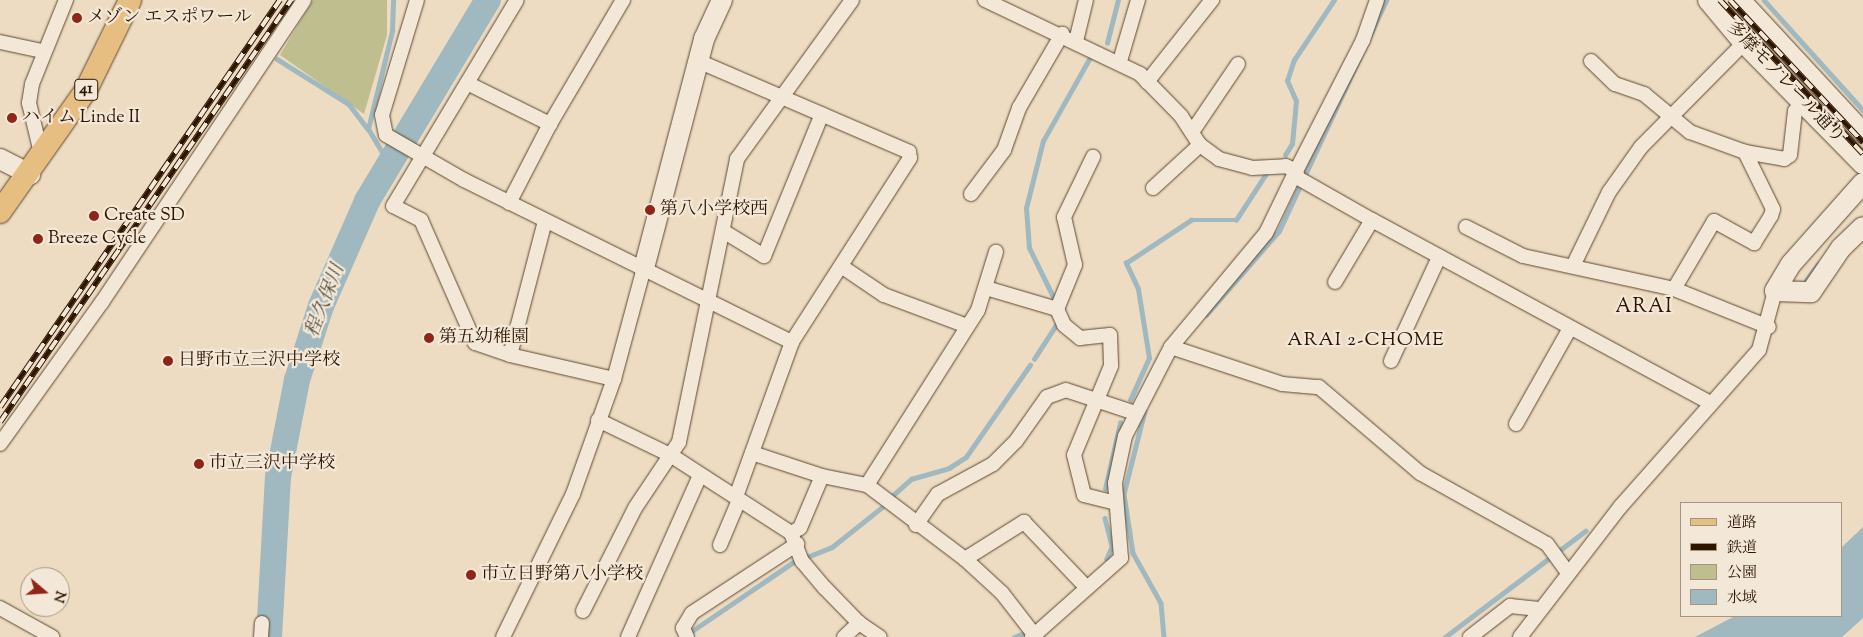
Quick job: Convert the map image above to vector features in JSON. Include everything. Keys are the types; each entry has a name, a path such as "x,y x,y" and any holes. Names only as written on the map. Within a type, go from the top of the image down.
{"main road":[{"name":"41","path":"0,212 36,165 86,90 130,0"}],"street":[{"path":"0,158 36,165 29,103 42,50 66,0"},
{"path":"0,444 102,302 304,0"},
{"path":"418,0 382,115 386,135 416,153 545,221 708,298 792,342"},
{"path":"517,0 467,83 416,153 394,206 421,220 475,343 510,355 614,379"},
{"path":"509,202 550,124 624,0"},
{"path":"503,637 573,494 614,379 698,61 722,0"},
{"path":"583,611 635,508 672,456 679,442 723,231 728,187 737,159 852,0"},
{"path":"986,0 1120,61 1147,82 1192,132 1200,145 1232,165 1297,174 1312,186 1569,330 1711,403"},
{"path":"1076,41 1086,0"},
{"path":"1120,61 1138,0"},
{"path":"1147,82 1212,0"},
{"path":"752,453 822,476 867,485 916,525 966,559 1002,593 1034,636 1121,558 1114,483 1135,413 1175,348 1266,233 1363,40 1377,0"},
{"name":"多摩モノレール通り","path":"1708,0 1744,43 1801,104 1863,164"},
{"name":"多摩モノレール通り","path":"1740,0 1863,132"},
{"path":"971,194 1004,150 1019,108 1062,34"},
{"path":"0,42 42,50"},
{"path":"1573,266 1609,192 1668,116 1744,43"},
{"path":"698,61 783,96 909,152 910,158 792,342 720,544"},
{"path":"1591,61 1615,84 1644,94 1668,116 1705,140 1745,152 1784,159 1790,154 1795,111 1801,104"},
{"path":"1192,132 1238,64"},
{"path":"467,83 550,124"},
{"path":"723,231 764,256 822,114"},
{"path":"1153,188 1200,145"},
{"path":"1674,289 1714,220 1754,243 1771,216 1773,209 1745,152"},
{"path":"1094,156 1064,217 1075,266 1058,309 1064,325 1080,338 1110,335 1110,366 1098,400 1074,455 1076,474 1084,495 1115,503"},
{"path":"1520,637 1538,609 1567,572 1711,403 1754,357 1769,327 1775,291 1791,264 1863,183"},
{"path":"1335,282 1372,220"},
{"path":"510,355 545,221"},
{"path":"1775,291 1811,292 1841,248 1863,226"},
{"path":"1466,227 1524,256 1674,289 1769,327"},
{"path":"867,485 967,326 986,288 996,252"},
{"path":"1391,361 1439,257"},
{"path":"841,266 884,294 967,326"},
{"path":"986,288 1058,309"},
{"path":"1516,424 1569,330"},
{"path":"1175,348 1282,384 1319,387 1420,473 1550,547 1567,572"},
{"path":"916,525 938,494 993,464 1010,447 1047,397 1066,390 1135,413"},
{"path":"598,420 672,456 737,499 798,548 859,623 880,637"},
{"path":"628,637 700,475"},
{"path":"798,548 800,528 822,476"},
{"path":"966,559 1024,522 1087,588"},
{"path":"685,633 692,613 798,548"},
{"path":"1470,637 1510,606 1538,609"},
{"path":"0,608 52,637"},
{"path":"844,637 859,623"}],"green space":[{"path":"313,0 387,0 387,35 364,114 280,55"}],"water":[{"path":"1863,527 1863,618 1842,637 1695,637 1733,617 1843,617 1843,546"}],"waterway":[{"path":"390,166 368,129 392,31 393,0"},
{"name":"程久保川","path":"269,637 278,477 297,380 321,306 367,201 488,0"},
{"path":"1107,43 1118,0"},
{"path":"1285,155 1292,144 1296,101 1287,81 1294,60 1334,0"},
{"path":"1206,315 1279,231 1386,0"},
{"path":"1764,0 1863,110"},
{"path":"1054,299 1029,248 1026,208 1043,141 1092,54"},
{"path":"277,59 349,104 368,129"},
{"path":"1130,400 1149,358 1138,289 1126,263 1191,220 1236,220 1267,172"},
{"path":"1806,280 1818,264"},
{"path":"1034,359 1056,325"},
{"path":"891,497 911,479 949,468 966,457 1030,365"},
{"path":"1145,411 1124,494 1133,553 1161,603 1164,637"},
{"path":"1105,489 1120,423"},
{"path":"689,633 792,563 832,547 881,508"},
{"path":"1105,518 1112,547 1107,559"},
{"path":"1445,637 1585,531"},
{"path":"1014,637 1022,634"}],"railway":[{"path":"0,407 280,0"},
{"path":"0,422 291,0"},
{"path":"1720,0 1863,154"},
{"path":"1730,0 1863,142"}],"place":[{"name":"メゾン エスポワール","path":"77,18"},
{"name":"ハイム Linde II","path":"12,118"},
{"name":"第八小学校西","path":"650,210"},
{"name":"Create SD","path":"94,216"},
{"name":"Breeze Cycle","path":"38,239"},
{"name":"第五幼稚園","path":"429,338"},
{"name":"日野市立三沢中学校","path":"168,361"},
{"name":"市立三沢中学校","path":"199,464"},
{"name":"市立日野第八小学校","path":"471,575"}],"district":[{"name":"ARAI","path":"1644,307"},
{"name":"ARAI 2-CHOME","path":"1366,341"}]}
